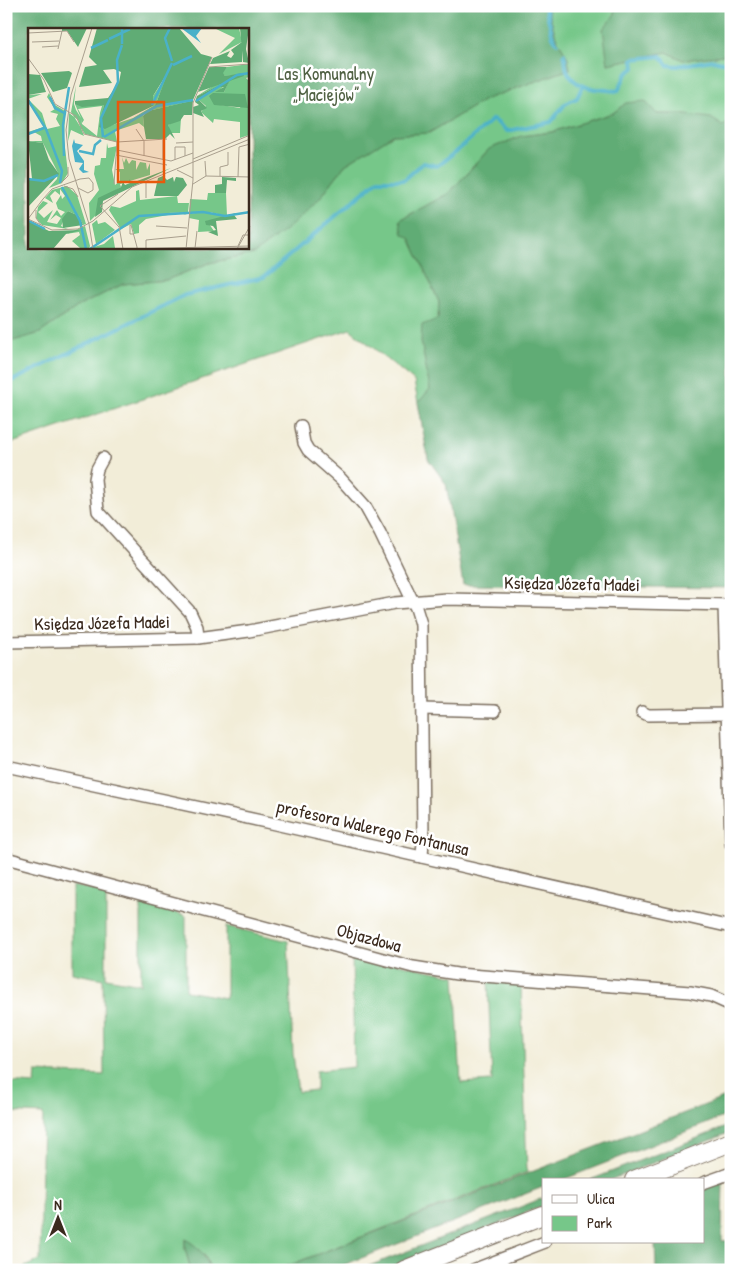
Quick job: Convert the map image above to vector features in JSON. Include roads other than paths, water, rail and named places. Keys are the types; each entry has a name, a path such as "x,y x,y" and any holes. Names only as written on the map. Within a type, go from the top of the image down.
{"main road":[{"path":"639,1178 731,1142"},
{"path":"672,1178 731,1154"},
{"path":"404,1270 542,1215"},
{"path":"438,1270 542,1228"}],"street":[{"path":"302,426 304,442 308,450 341,479 365,506 380,533 421,624 422,857"},
{"name":"Księdza Józefa Madei","path":"103,458 97,469 95,479 98,511 190,612 197,627 198,638"},
{"name":"Księdza Józefa Madei","path":"6,642 198,638 250,631 412,601 447,599 728,605"},
{"path":"728,605 731,844"},
{"path":"422,709 495,711"},
{"path":"642,712 648,715 729,714"},
{"name":"profesora Walerego Fontanusa","path":"6,766 731,927"},
{"name":"Objazdowa","path":"6,858 413,967 458,974 690,992 711,996 731,1005"},
{"path":"704,1183 731,1173"},
{"path":"473,1270 542,1244"}],"waterway":[{"path":"545,6 553,37 557,43"},
{"path":"564,54 567,70 576,82 588,88 618,91 626,74 634,68 633,59 661,56 667,65 677,66 713,60 731,64"},
{"path":"6,384 185,295 264,277 378,180 404,180 423,163 437,166 493,119 507,131 551,122 565,104 577,98 582,87"}],"park label":[{"name":"Las Komunalny „Maciejów”","path":"326,84"}]}
